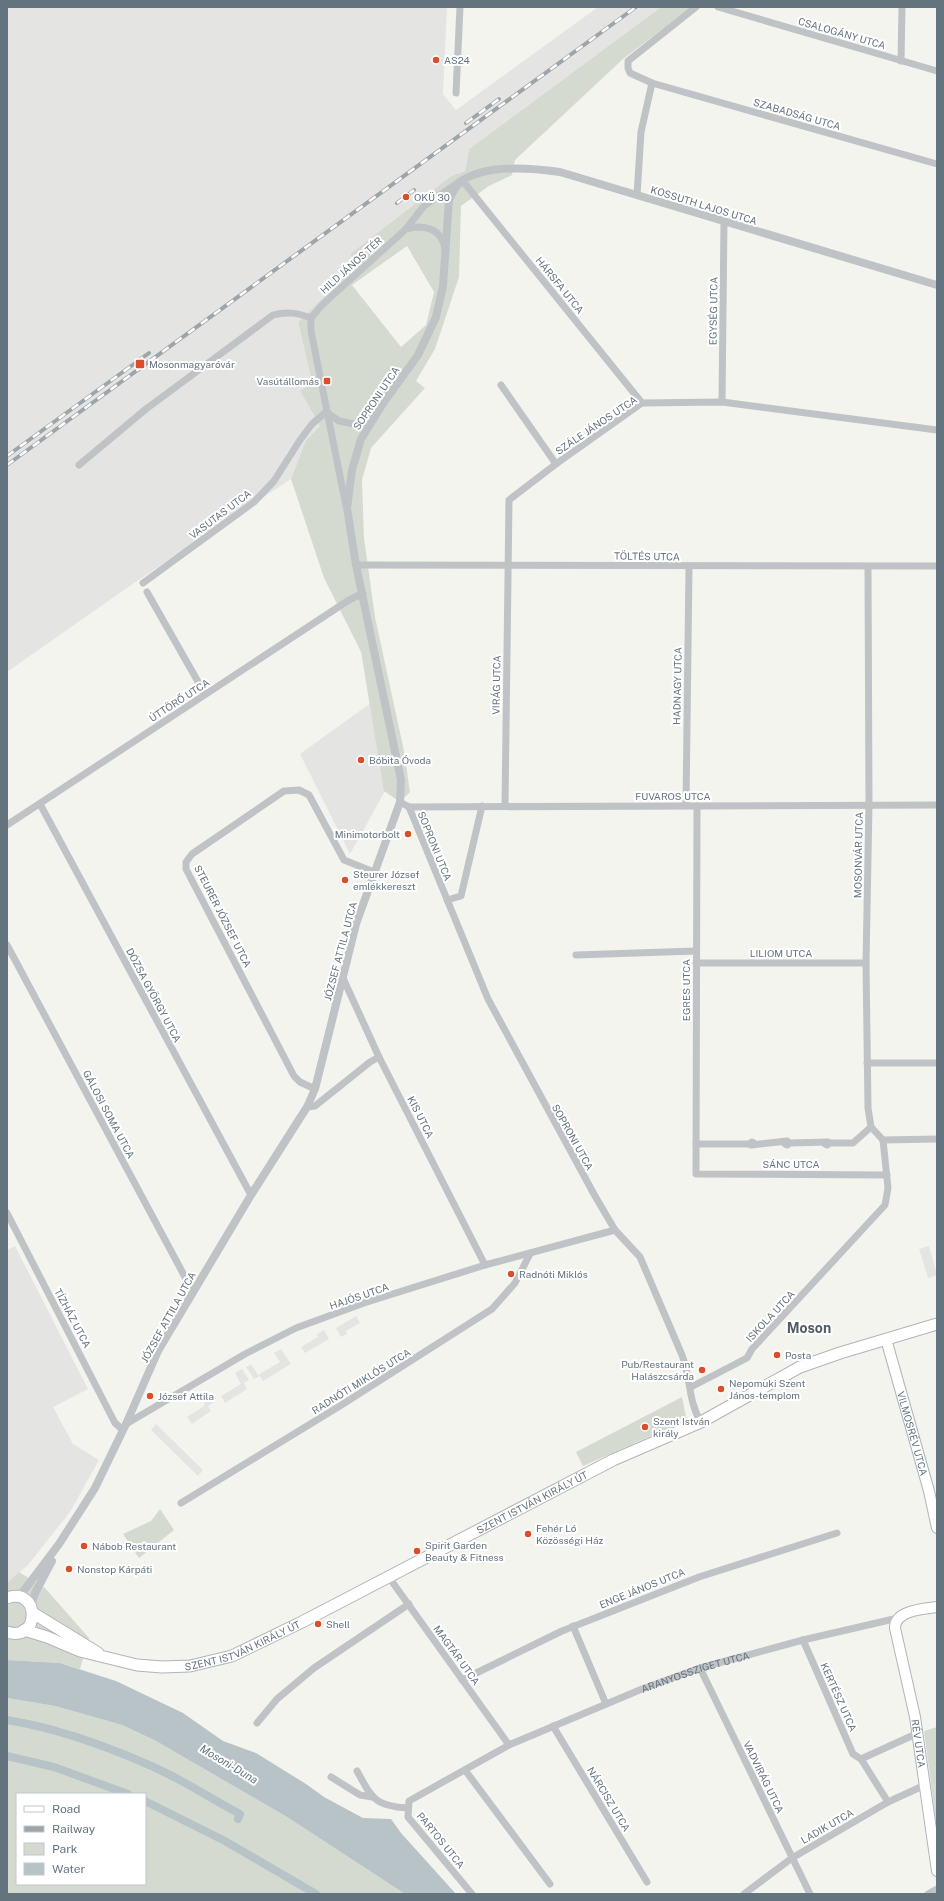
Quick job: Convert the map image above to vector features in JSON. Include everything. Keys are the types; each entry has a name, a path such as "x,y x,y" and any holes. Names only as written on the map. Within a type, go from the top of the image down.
{"main road":[{"name":"SZENT ISTVÁN KIRÁLY ÚT","path":"24,1630 47,1637 80,1651 136,1665 162,1667 190,1666 218,1660 248,1649 613,1460 701,1422 800,1367 937,1324"},
{"name":"VILMOSRÉV UTCA","path":"886,1339 929,1491 937,1528"},
{"name":"SZENT ISTVÁN KIRÁLY ÚT","path":"19,1597 26,1600 32,1610 104,1657"},
{"path":"7,1598 19,1597"},
{"name":"ARANYOSSZIGET UTCA","path":"898,1618 902,1615 937,1607"},
{"path":"7,1632 16,1633 24,1630 30,1625 32,1610"},
{"name":"RÉV UTCA","path":"898,1618 895,1624 895,1633 912,1701 918,1733 937,1871"}],"street":[{"path":"456,93 460,7"},
{"name":"SZABADSÁG UTCA","path":"696,7 628,61 630,73 637,78 652,83 937,164"},
{"name":"CSALOGÁNY UTCA","path":"718,7 937,71"},
{"path":"902,7 902,61"},
{"path":"637,195 641,132 652,83"},
{"name":"KOSSUTH LAJOS UTCA","path":"462,180 484,172 511,168 534,168 560,172 937,285"},
{"name":"HILD JÁNOS TÉR","path":"312,318 322,305 406,229 424,206 462,180"},
{"name":"SOPRONI UTCA","path":"462,180 455,188 449,200 440,299 436,317 418,355 361,439 355,456 347,508 356,565 364,593 401,780 400,802 408,807 488,998 580,1170 615,1230 640,1256 682,1355 691,1387 691,1398 694,1411 701,1422"},
{"name":"HÁRSFA UTCA","path":"462,180 642,403"},
{"name":"EGYSÉG UTCA","path":"722,402 724,221"},
{"path":"406,229 420,226 431,228 442,240 445,249"},
{"path":"79,465 146,410 273,315 285,312 300,314 312,318 311,331 326,412 347,508"},
{"path":"501,385 556,464"},
{"name":"SZÁLE JÁNOS UTCA","path":"508,564 509,500 556,464 642,403 722,402 937,430"},
{"path":"326,412 339,421 368,427"},
{"name":"VASUTAS UTCA","path":"143,583 254,502 274,481 312,424 326,412"},
{"name":"TÖLTÉS UTCA","path":"356,565 508,564 689,567 937,566"},
{"name":"VIRÁG UTCA","path":"505,806 508,564"},
{"name":"HADNAGY UTCA","path":"686,805 689,567"},
{"name":"MOSONVÁR UTCA","path":"868,567 869,805 866,963 868,1108 871,1127"},
{"path":"148,592 205,694"},
{"name":"ÚTTÖRŐ UTCA","path":"7,825 349,600 364,593"},
{"name":"STEURER JÓZSEF UTCA","path":"315,1089 300,1082 294,1076 186,869 186,862 192,854 284,791 299,790 309,795 344,860 374,872"},
{"name":"JÓZSEF ATTILA UTCA","path":"32,1610 35,1593 60,1544 95,1488 125,1427 158,1351 250,1195 307,1107 315,1089 356,924 400,802"},
{"name":"DÓZSA GYÖRGY UTCA","path":"40,804 250,1195"},
{"name":"FUVAROS UTCA","path":"408,807 937,805"},
{"path":"447,900 461,896 482,806"},
{"name":"EGRES UTCA","path":"696,1174 697,806"},
{"name":"GÁLOSI SOMA UTCA","path":"7,945 193,1292"},
{"path":"576,955 696,951"},
{"name":"LILIOM UTCA","path":"696,963 866,963"},
{"name":"KIS UTCA","path":"342,976 380,1057 485,1265"},
{"path":"307,1107 316,1106 370,1062 380,1057"},
{"path":"867,1063 937,1063"},
{"path":"696,1144 853,1143 871,1127 883,1140 937,1139"},
{"name":"ISKOLA UTCA","path":"691,1387 747,1358 752,1350 886,1205 888,1188 883,1140"},
{"name":"SÁNC UTCA","path":"696,1174 887,1175"},
{"name":"TÍZHÁZ UTCA","path":"7,1213 115,1423 125,1427"},
{"name":"HAJÓS UTCA","path":"125,1427 244,1354 296,1328 364,1303 485,1265 615,1230"},
{"name":"RADNÓTI MIKLÓS UTCA","path":"181,1503 343,1404 492,1310 515,1283 530,1254"},
{"name":"ENGE JÁNOS UTCA","path":"462,1680 573,1626 699,1577 837,1533"},
{"name":"JÓZSEF ATTILA UTCA","path":"19,1597 60,1544"},
{"name":"MAGTÁR UTCA","path":"388,1576 509,1745"},
{"path":"257,1723 277,1699 314,1668 409,1604"},
{"name":"ARANYOSSZIGET UTCA","path":"408,1808 409,1801 509,1745 642,1688 700,1668 803,1640 898,1618"},
{"path":"573,1626 606,1704"},
{"name":"KERTÉSZ UTCA","path":"803,1640 853,1754 861,1759 888,1802"},
{"name":"VADVIRÁG UTCA","path":"700,1668 810,1894"},
{"name":"NÁRCISZ UTCA","path":"553,1726 647,1882"},
{"path":"861,1759 918,1733"},
{"path":"465,1770 550,1884"},
{"path":"357,1771 372,1797"},
{"name":"PARTOS UTCA","path":"331,1777 360,1795 372,1797 381,1803 394,1807 408,1808 408,1817 472,1894"},
{"name":"LADIK UTCA","path":"744,1894 792,1858 888,1802 925,1785"},
{"path":"928,1894 937,1889"}],"shaded area":[{"path":"7,7 447,7 443,94 456,110 598,7 661,7 469,149 465,171 451,176 350,254 357,265 298,322 312,382 300,391 320,426 306,440 291,479 134,583 7,672"},
{"path":"372,702 390,782 350,854 300,754"},
{"path":"15,1246 88,1389 53,1407 73,1444 99,1460 70,1512 28,1565 7,1583 7,1250"},
{"path":"929,1246 937,1275 928,1278 919,1249"},
{"path":"356,1316 360,1323 346,1331 347,1334 341,1337 336,1328"},
{"path":"324,1330 329,1339 305,1353 301,1347 318,1337 317,1334"},
{"path":"281,1349 291,1364 263,1381 260,1376 254,1379 246,1367 251,1364 258,1375 280,1362 274,1353"},
{"path":"242,1369 249,1380 244,1383 247,1389 225,1403 221,1396 241,1384 235,1373"},
{"path":"206,1391 214,1402 208,1406 211,1411 192,1424 187,1417 204,1406 205,1404 199,1396"},
{"path":"156,1424 203,1470 198,1476 151,1430"}],"green space":[{"path":"661,7 692,7 623,59 515,160 512,175 489,186 461,206 459,277 435,349 416,381 425,388 371,448 362,480 364,538 375,617 404,751 410,792 400,802 384,791 361,652 324,578 291,479 306,440 320,426 300,391 312,382 298,322 357,265 350,254 451,176 465,171 469,149","holes":["407,246 434,292 426,325 401,347 352,285"]},
{"path":"682,1397 687,1422 660,1432 583,1466 576,1452"},
{"path":"160,1509 174,1530 139,1558 123,1534 151,1521"},
{"path":"19,1572 45,1588 89,1638 80,1669 60,1663 7,1660 7,1583"},
{"path":"7,1698 55,1706 122,1725 156,1741 287,1817 405,1894 7,1894"},
{"path":"937,1727 937,1829 924,1731"}],"water":[{"name":"Mosoni-Duna","path":"7,1660 60,1663 116,1681 183,1713 223,1741 256,1753 324,1797 363,1818 391,1819 401,1833 456,1894 405,1894 287,1817 156,1741 122,1725 55,1706 7,1698"}],"waterway":[{"path":"7,1720 62,1732 97,1744 161,1770 240,1814 238,1819"},
{"path":"7,1756 54,1767 125,1793"},
{"path":"146,1802 225,1841 316,1894"}],"railway":[{"path":"7,465 636,7"},
{"path":"466,123 499,99"},
{"path":"397,203 414,190"},
{"path":"7,456 149,353"}],"place":[{"name":"AS24","path":"436,60"},
{"name":"OKÜ 30","path":"406,197"},
{"name":"Mosonmagyaróvár","path":"140,364"},
{"name":"Vasútállomás","path":"327,381"},
{"name":"Bóbita Óvoda","path":"361,760"},
{"name":"Minimotorbolt","path":"408,834"},
{"name":"Steurer József emlékkereszt","path":"345,880"},
{"name":"Radnóti Miklós","path":"511,1274"},
{"name":"Posta","path":"777,1355"},
{"name":"Pub/Restaurant Halászcsárda","path":"702,1370"},
{"name":"Nepomuki Szent János-templom","path":"721,1389"},
{"name":"József Attila","path":"150,1396"},
{"name":"Szent István király","path":"645,1427"},
{"name":"Fehér Ló Közösségi Ház","path":"528,1534"},
{"name":"Nábob Restaurant","path":"84,1546"},
{"name":"Spirit Garden Beauty & Fitness","path":"417,1551"},
{"name":"Nonstop Kárpáti","path":"69,1569"},
{"name":"Shell","path":"318,1624"}],"district":[{"name":"Moson","path":"809,1328"}]}
